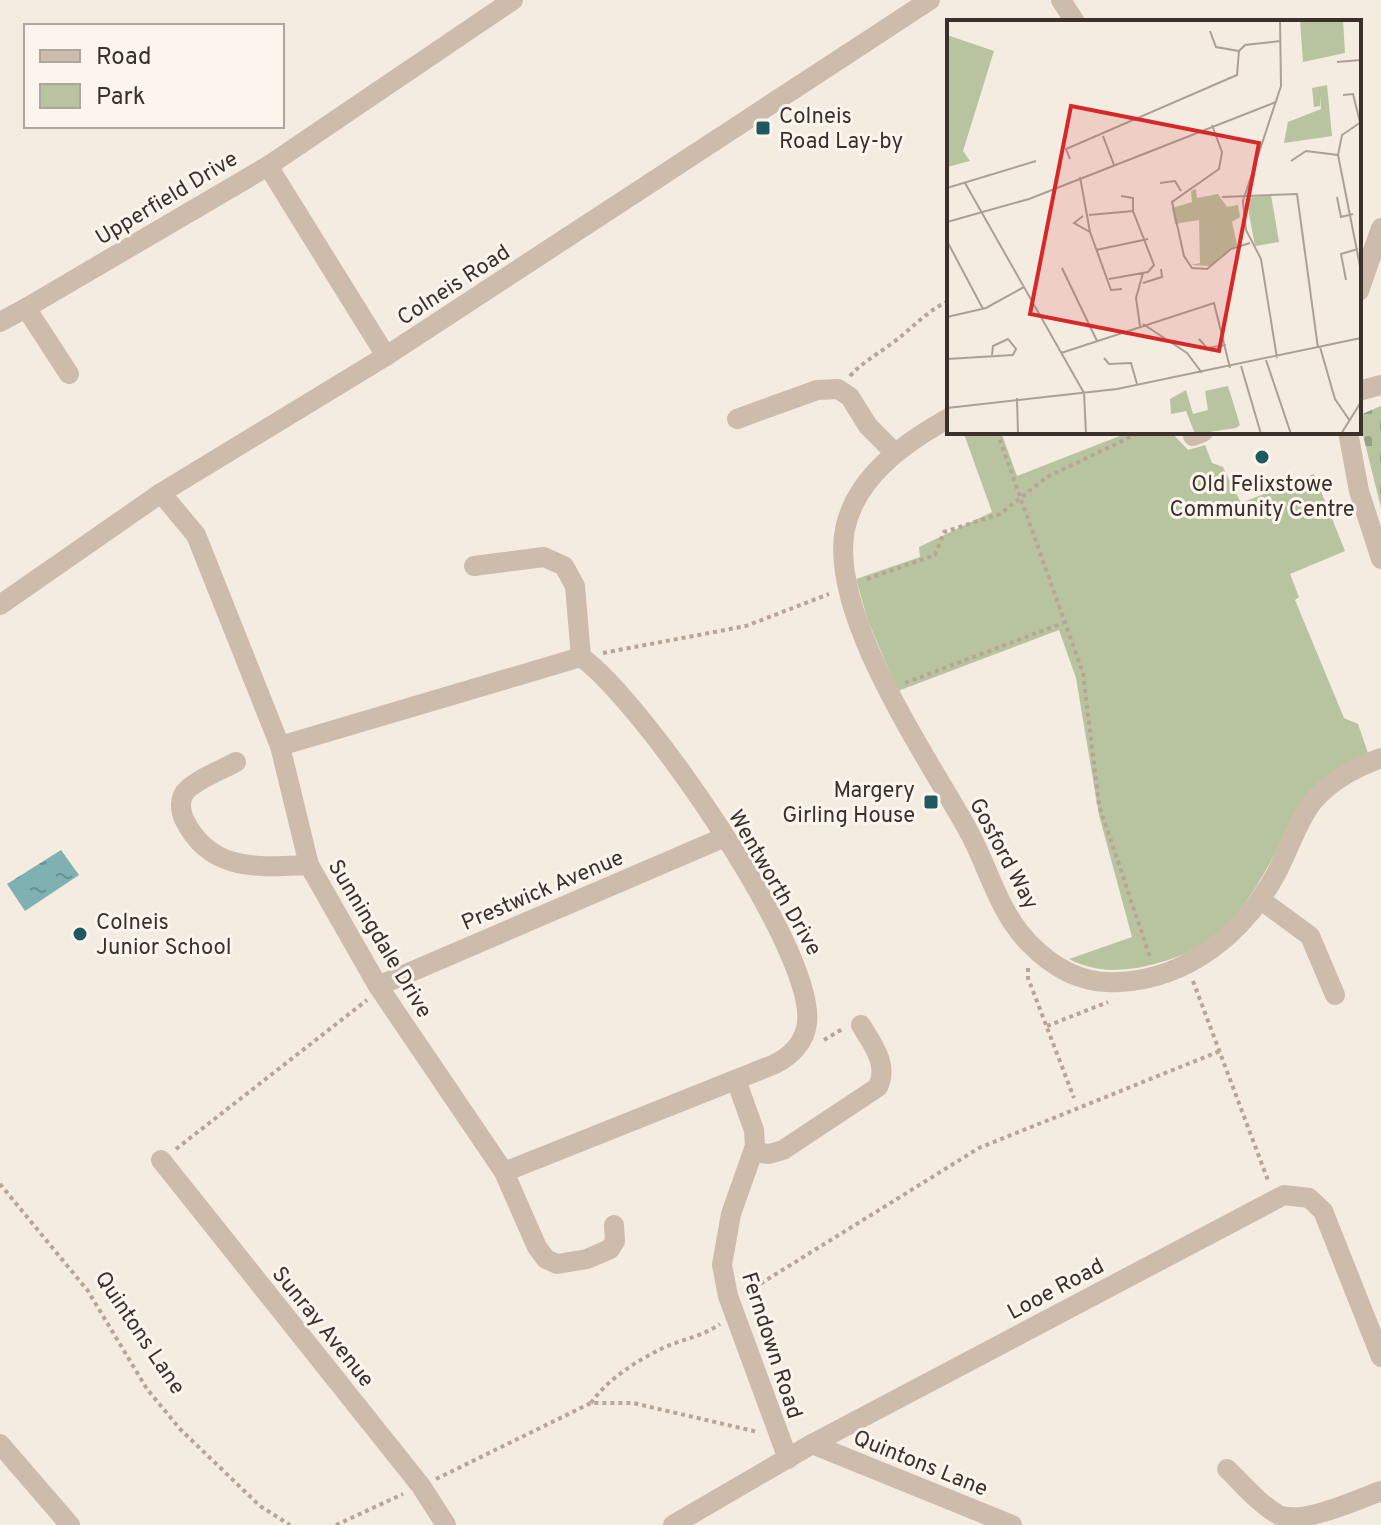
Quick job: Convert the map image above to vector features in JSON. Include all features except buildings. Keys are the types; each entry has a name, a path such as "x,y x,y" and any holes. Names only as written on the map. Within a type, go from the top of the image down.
{"street":[{"name":"Upperfield Drive","path":"0,322 268,166 513,0"},
{"name":"Colneis Road","path":"0,605 161,493 386,356 930,0"},
{"path":"1061,0 1074,20"},
{"path":"268,166 386,356"},
{"path":"1361,285 1381,228"},
{"path":"26,308 69,374"},
{"path":"1361,390 1381,385"},
{"path":"737,419 817,390 838,389 850,397 868,426 895,453"},
{"name":"Gosford Way","path":"947,419 895,453 867,484 846,527 844,561 849,586 887,690 968,830 1003,906 1027,942 1059,969 1079,978 1124,982 1156,976 1187,964 1227,937 1261,900 1317,797 1345,774 1381,758"},
{"path":"1348,434 1359,491 1381,559"},
{"name":"Sunningdale Drive","path":"161,493 196,535 280,746 309,865 378,986 504,1172 537,1247 551,1262 565,1264 600,1255 615,1241 614,1225"},
{"path":"280,746 581,657 575,586 564,566 544,557 474,566"},
{"name":"Wentworth Drive","path":"581,657 610,681 725,837 799,970 807,1026"},
{"path":"236,762 186,790 181,803 186,824 211,853 239,866 309,865"},
{"name":"Prestwick Avenue","path":"378,986 725,837"},
{"path":"1261,900 1310,936 1335,995"},
{"path":"753,1152 769,1154 783,1150 878,1087 881,1075 879,1056 861,1025"},
{"path":"504,1172 783,1060 798,1046 807,1026"},
{"name":"Ferndown Road","path":"736,1080 754,1130 753,1152 731,1214 722,1258 730,1302 788,1459"},
{"name":"Sunray Avenue","path":"161,1160 421,1486 446,1525"},
{"path":"1275,1198 1303,1196 1323,1211 1381,1357"},
{"name":"Looe Road","path":"673,1525 812,1444 1275,1198"},
{"path":"0,1444 70,1525"},
{"name":"Quintons Lane","path":"812,1444 1012,1525"},
{"path":"1227,1469 1273,1511 1290,1520 1320,1514 1381,1491"}],"path":[{"path":"838,389 866,359 892,344 931,309 947,302"},
{"path":"998,434 1083,673 1099,805 1156,976"},
{"path":"581,657 746,626 935,555 944,532 1000,514 1047,477 1137,434"},
{"path":"887,690 1063,623"},
{"path":"1027,942 1028,978 1074,1098"},
{"path":"1187,964 1275,1198"},
{"path":"1047,1026 1111,1000 1124,982"},
{"path":"161,1160 365,1003 378,986"},
{"path":"807,1026 818,1043 858,1020 861,1025"},
{"path":"591,1403 602,1387 661,1349 710,1331 725,1320 730,1302 979,1148 1220,1051"},
{"name":"Quintons Lane","path":"0,1184 88,1291 147,1389 180,1429 260,1506 290,1525"},
{"path":"336,1525 591,1403 633,1403 778,1436"}],"green space":[{"path":"1381,406 1381,508 1361,427 1362,414"},
{"path":"964,434 1002,434 1017,476 1125,434 1173,434 1188,450 1205,445 1212,463 1223,467 1241,503 1314,474 1345,551 1290,574 1299,597 1295,600 1344,718 1358,724 1368,753 1317,787 1233,919 1210,939 1182,955 1146,966 1116,970 1097,969 1069,959 1132,937 1099,815 1076,678 1059,630 898,691 868,621 856,579 920,557 919,547 992,512"}],"water":[{"path":"61,850 79,875 25,911 7,884"}],"place":[{"name":"Colneis Road Lay-by","path":"763,128"},
{"name":"Old Felixstowe Community Centre","path":"1262,457"},
{"name":"Margery Girling House","path":"931,802"},
{"name":"Colneis Junior School","path":"80,934"}]}
